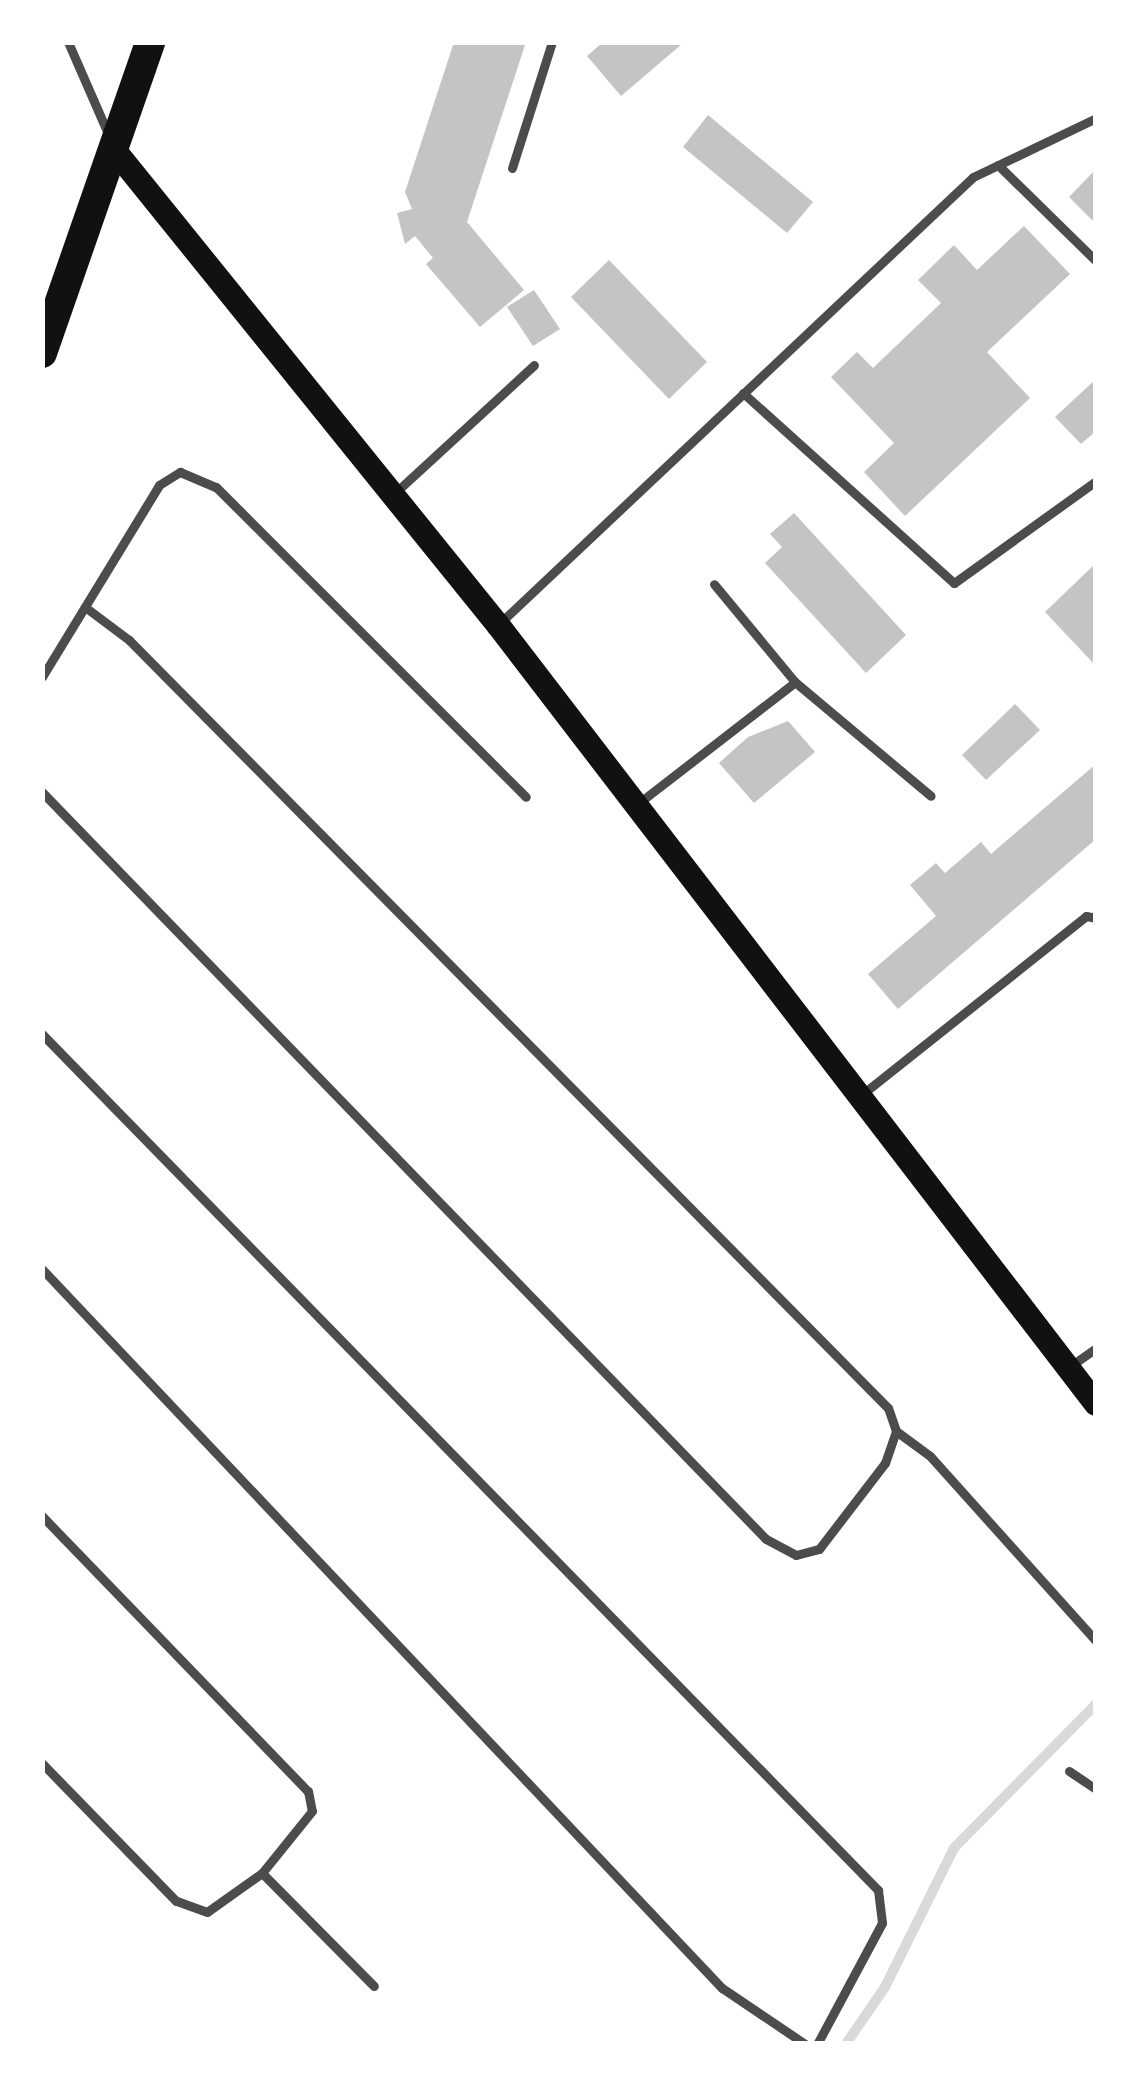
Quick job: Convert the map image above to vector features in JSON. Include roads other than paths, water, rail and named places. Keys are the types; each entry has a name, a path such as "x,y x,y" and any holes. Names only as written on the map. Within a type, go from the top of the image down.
{"main road":[{"path":"42,353 116,152 150,42"},
{"path":"116,152 498,625 1096,1404"}],"lane":[{"path":"68,42 116,152"},
{"path":"512,168 552,42"},
{"path":"498,625 973,177 1096,118"},
{"path":"998,165 1096,261"},
{"path":"393,495 534,365"},
{"path":"743,393 954,583 1096,481"},
{"path":"42,676 159,485 180,472 216,487 526,797"},
{"path":"714,584 795,682 931,796"},
{"path":"85,607 129,640 872,1391 896,1431 930,1456 1096,1641"},
{"path":"636,805 795,682"},
{"path":"42,792 766,1539 796,1555 819,1549 885,1463 896,1431"},
{"path":"860,1096 1086,916 1096,918"},
{"path":"42,1034 878,1890 882,1923 817,2044"},
{"path":"42,1269 722,1988 805,2044"},
{"path":"1070,1367 1096,1348"},
{"path":"42,1516 308,1791 311,1811 262,1873 207,1912 176,1901 42,1763"},
{"path":"1069,1771 1096,1790"},
{"path":"262,1873 374,1986"}],"waterway":[{"path":"846,2044 885,1987 954,1848 1096,1704"}]}
